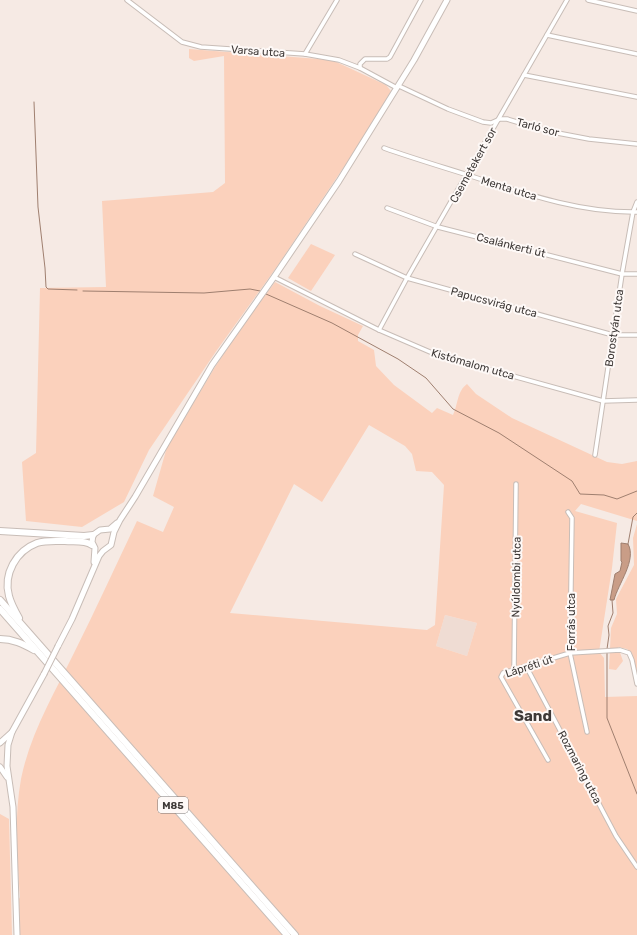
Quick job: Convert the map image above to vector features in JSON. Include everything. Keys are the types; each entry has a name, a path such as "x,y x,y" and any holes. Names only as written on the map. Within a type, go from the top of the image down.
{"highway":[{"path":"0,531 84,536 93,535"},
{"path":"24,627 11,602 7,587 9,572 13,563 20,554 31,546 47,541 84,542 94,546"},
{"name":"M85","path":"0,600 295,935"},
{"name":"M85","path":"0,610 287,935"},
{"path":"0,639 8,639 26,645 41,655"}],"main road":[{"path":"18,935 13,807 8,779 7,758 12,732 58,646 94,565 103,551 111,545 114,532 120,520 212,365 335,188 398,87 447,0"},
{"path":"94,565 93,535 100,530 110,529 120,520"},
{"path":"104,530 110,534 112,538"},
{"path":"94,546 97,550 103,551"},
{"path":"8,752 0,743 12,732"},
{"path":"7,758 0,765 8,779"}],"street":[{"name":"Varsa utca","path":"127,0 182,42 190,45 201,48 305,54 339,60 360,68 398,87"},
{"path":"305,54 337,0"},
{"path":"360,68 360,64 365,59 387,59 390,57 420,0"},
{"name":"Csemetekert sor","path":"379,330 407,278 438,227 567,0"},
{"path":"588,0 637,11"},
{"path":"547,35 637,54"},
{"path":"524,75 637,97"},
{"name":"Tarló sor","path":"398,87 483,122 491,123 507,118 547,131 589,139 637,144"},
{"name":"Menta utca","path":"384,148 531,196 569,205 605,211 635,212"},
{"name":"Borostyán utca","path":"595,455 622,274 637,202"},
{"name":"Csalánkerti út","path":"387,208 438,227 622,274 637,274"},
{"name":"Papucsvirág utca","path":"355,254 407,278 613,335 637,335"},
{"name":"Kistómalom utca","path":"274,277 379,330 437,356 603,401 637,400"},
{"name":"Nyúldombi utca","path":"514,670 516,484"},
{"name":"Forrás utca","path":"568,512 572,518 570,653 587,732"},
{"name":"Lápréti út","path":"548,760 501,676 504,672 570,653 620,650 629,653 637,684"},
{"name":"Rozmaring utca","path":"526,666 616,836 637,867"}],"shaded area":[{"path":"189,49 332,60 386,85 391,91 364,137 276,268 217,350 149,450 124,502 82,527 26,521 22,462 36,453 40,288 106,287 102,201 213,192 225,183 224,56 194,61 189,58"},
{"path":"311,244 335,255 311,291 288,278"},
{"path":"275,282 320,306 363,326 358,335 358,341 374,350 376,366 394,385 432,413 437,408 453,415 459,394 467,384 476,394 512,418 607,462 622,464 637,461 637,521 581,504 575,511 617,523 612,568 599,652 604,658 605,697 637,696 637,935 19,935 18,901 20,897 17,853 17,808 21,779 30,746 43,714 137,521 163,532 174,507 153,496 167,447 215,367 241,328","holes":["369,425 405,446 412,454 416,471 432,472 444,485 435,625 427,630 230,613 294,484 322,502","445,615 477,623 467,656 436,646"]},
{"path":"637,524 637,677 632,653 627,649 618,647 623,661 616,670 609,669 611,628 617,614 616,599 634,565 633,538"},
{"path":"621,543 628,544 630,550 629,565 614,600 610,600 615,574 620,571 622,562"},
{"path":"445,615 477,623 467,656 436,646"},
{"path":"0,814 9,819 12,935 0,935"}],"waterway":[{"path":"34,102 38,207 46,287 48,289 77,290"},
{"path":"83,291 204,293 250,289 260,291"},
{"path":"266,294 332,323 398,359 426,378 453,409 499,433 572,481 580,494 604,495 617,499 637,491"},
{"path":"628,544 633,517 637,513"},
{"path":"607,649 609,635 608,626 613,613 612,600"},
{"path":"607,652 607,718 637,794"}],"district":[{"name":"Sand","path":"533,716"}]}
